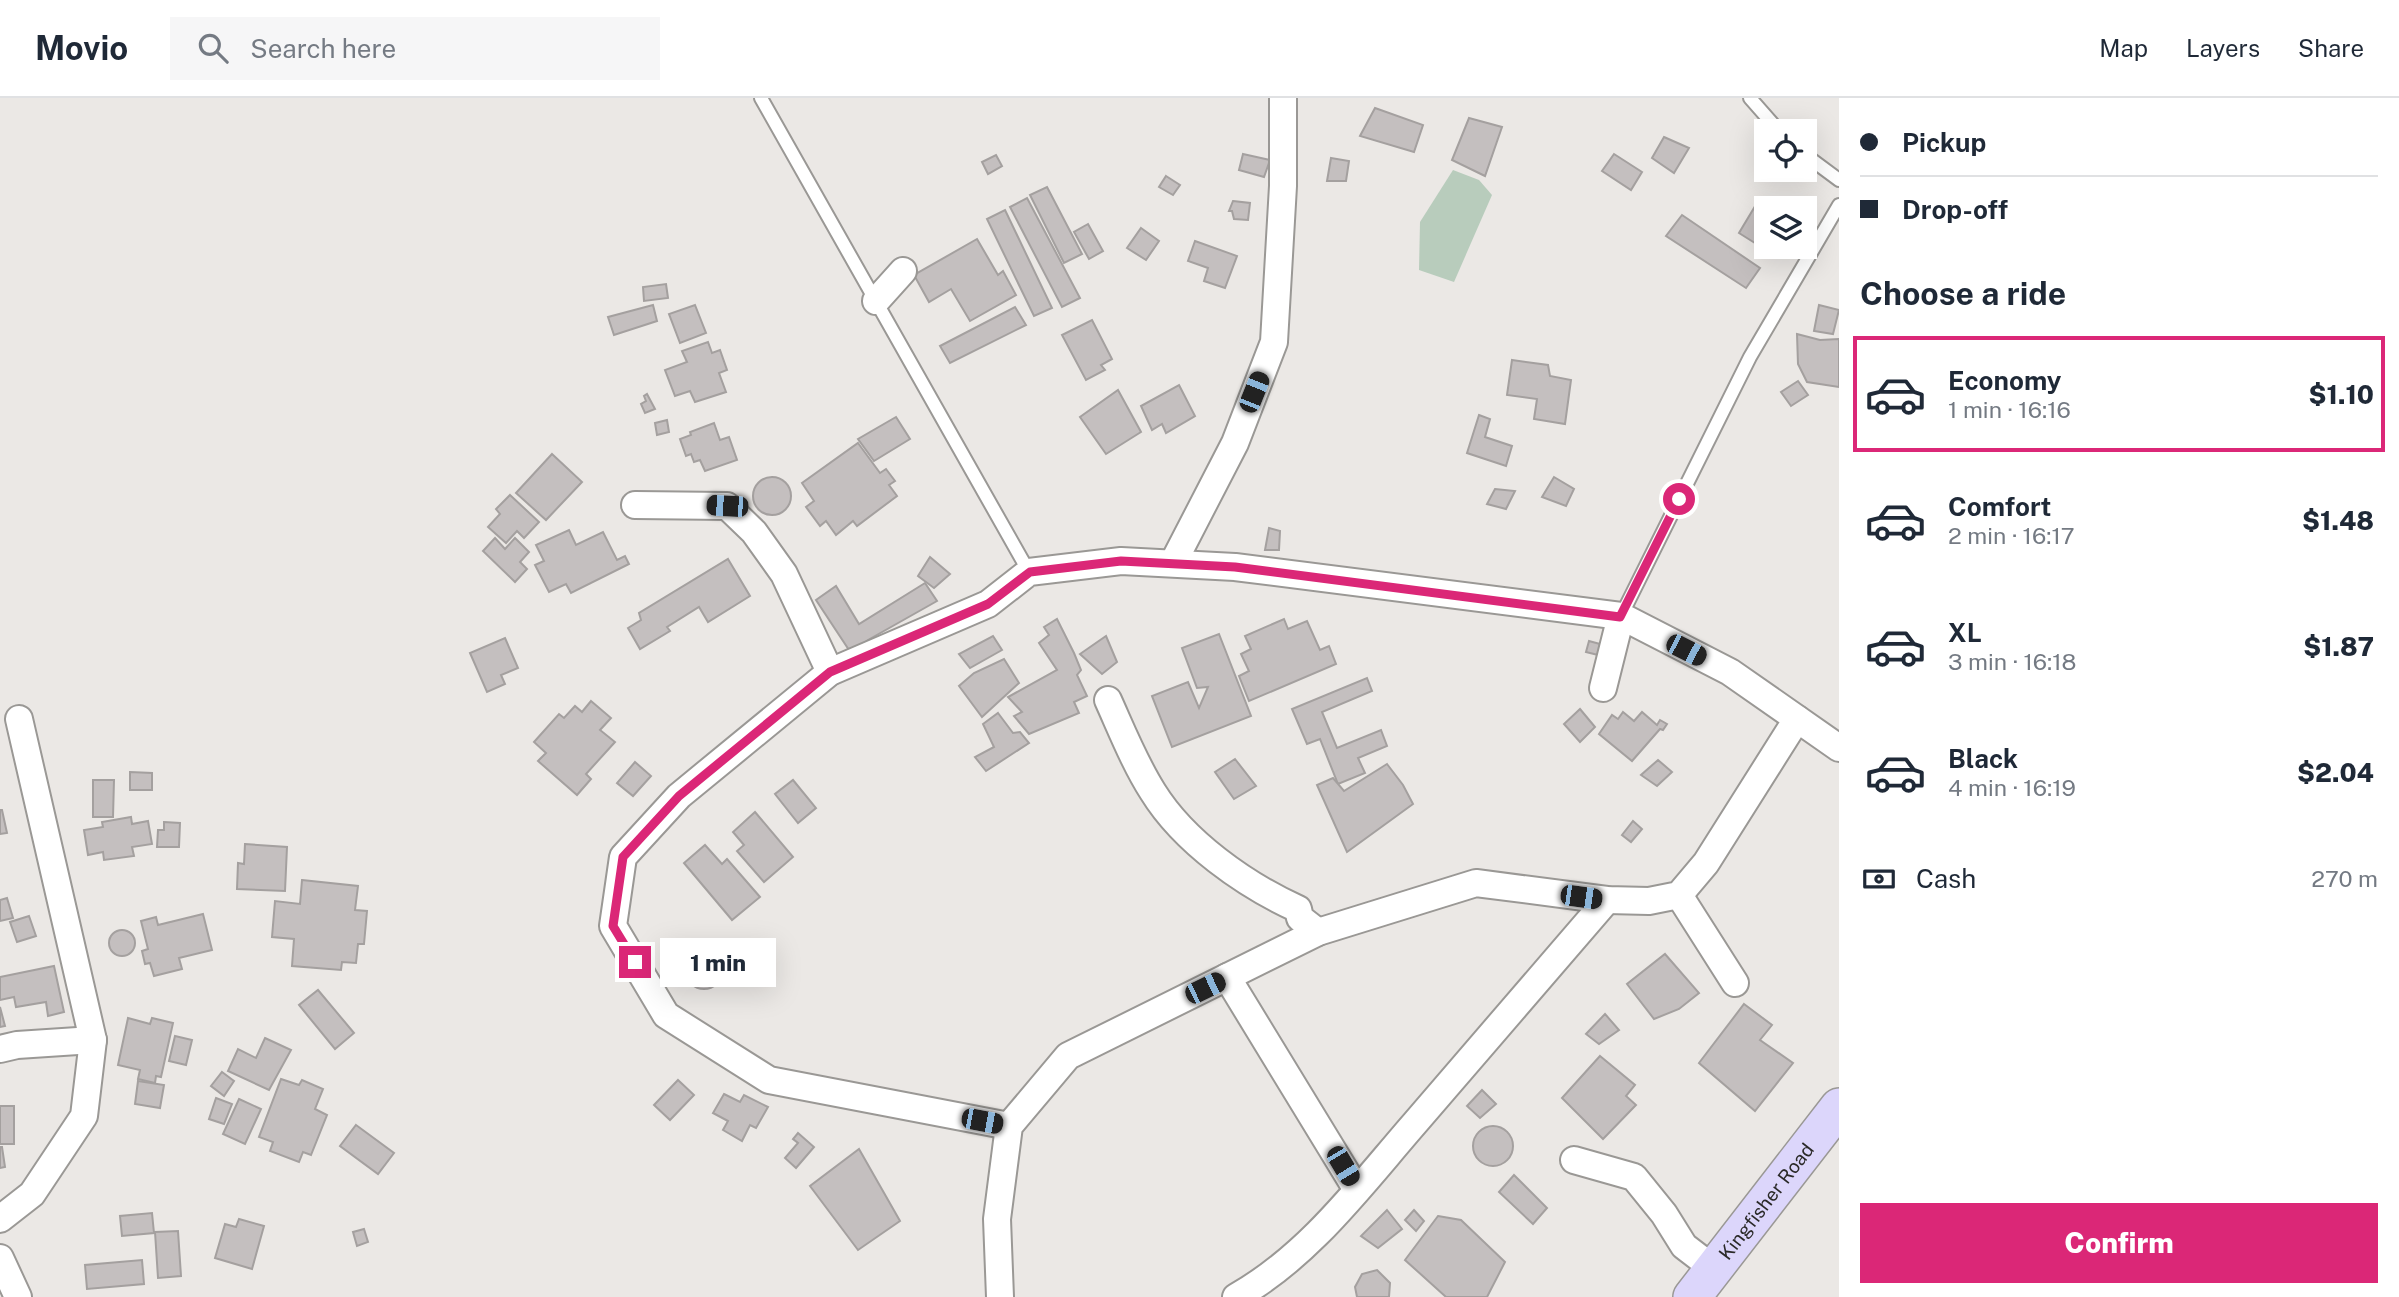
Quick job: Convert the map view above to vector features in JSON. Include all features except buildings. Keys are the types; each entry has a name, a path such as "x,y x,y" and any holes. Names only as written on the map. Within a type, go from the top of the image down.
{"street":[{"path":"1172,563 1235,443 1274,342 1283,186 1283,98"},
{"path":"876,301 903,271"},
{"path":"635,505 727,506 754,531 785,574 830,672"},
{"path":"1009,1126 769,1080 666,1015 613,926 623,857 679,796 830,672 988,604 1030,572 1121,561 1235,567 1620,617 1730,672 1839,748"},
{"path":"1603,688 1620,617"},
{"path":"1108,701 1153,792 1177,824 1208,852 1270,897 1298,909 1300,918 1318,932"},
{"path":"0,1219 32,1194 84,1116 93,1041 19,719"},
{"path":"1000,1297 997,1219 1009,1126 1068,1056 1318,932 1476,883 1607,900 1649,901 1679,895 1706,863 1797,719"},
{"path":"1679,895 1735,984"},
{"path":"1236,1297 1258,1285 1310,1242 1607,900"},
{"path":"1227,977 1357,1190"},
{"path":"0,1049 17,1045 93,1041"},
{"name":"Kingfisher Road","path":"1703,1283 1839,1107"},
{"path":"1574,1160 1634,1177 1664,1214 1703,1283"},
{"path":"0,1258 18,1297"}],"lane":[{"path":"761,98 1030,572"},
{"path":"1750,98 1768,119"},
{"path":"1817,164 1839,180"},
{"path":"1620,617 1750,357 1839,205"}],"green space":[{"path":"1453,170 1479,180 1492,195 1454,282 1419,270 1420,222"}],"route":[{"path":"635,962 613,926 623,857 679,796 830,672 988,604 1030,572 1121,561 1235,567 1620,617 1679,499"}]}
